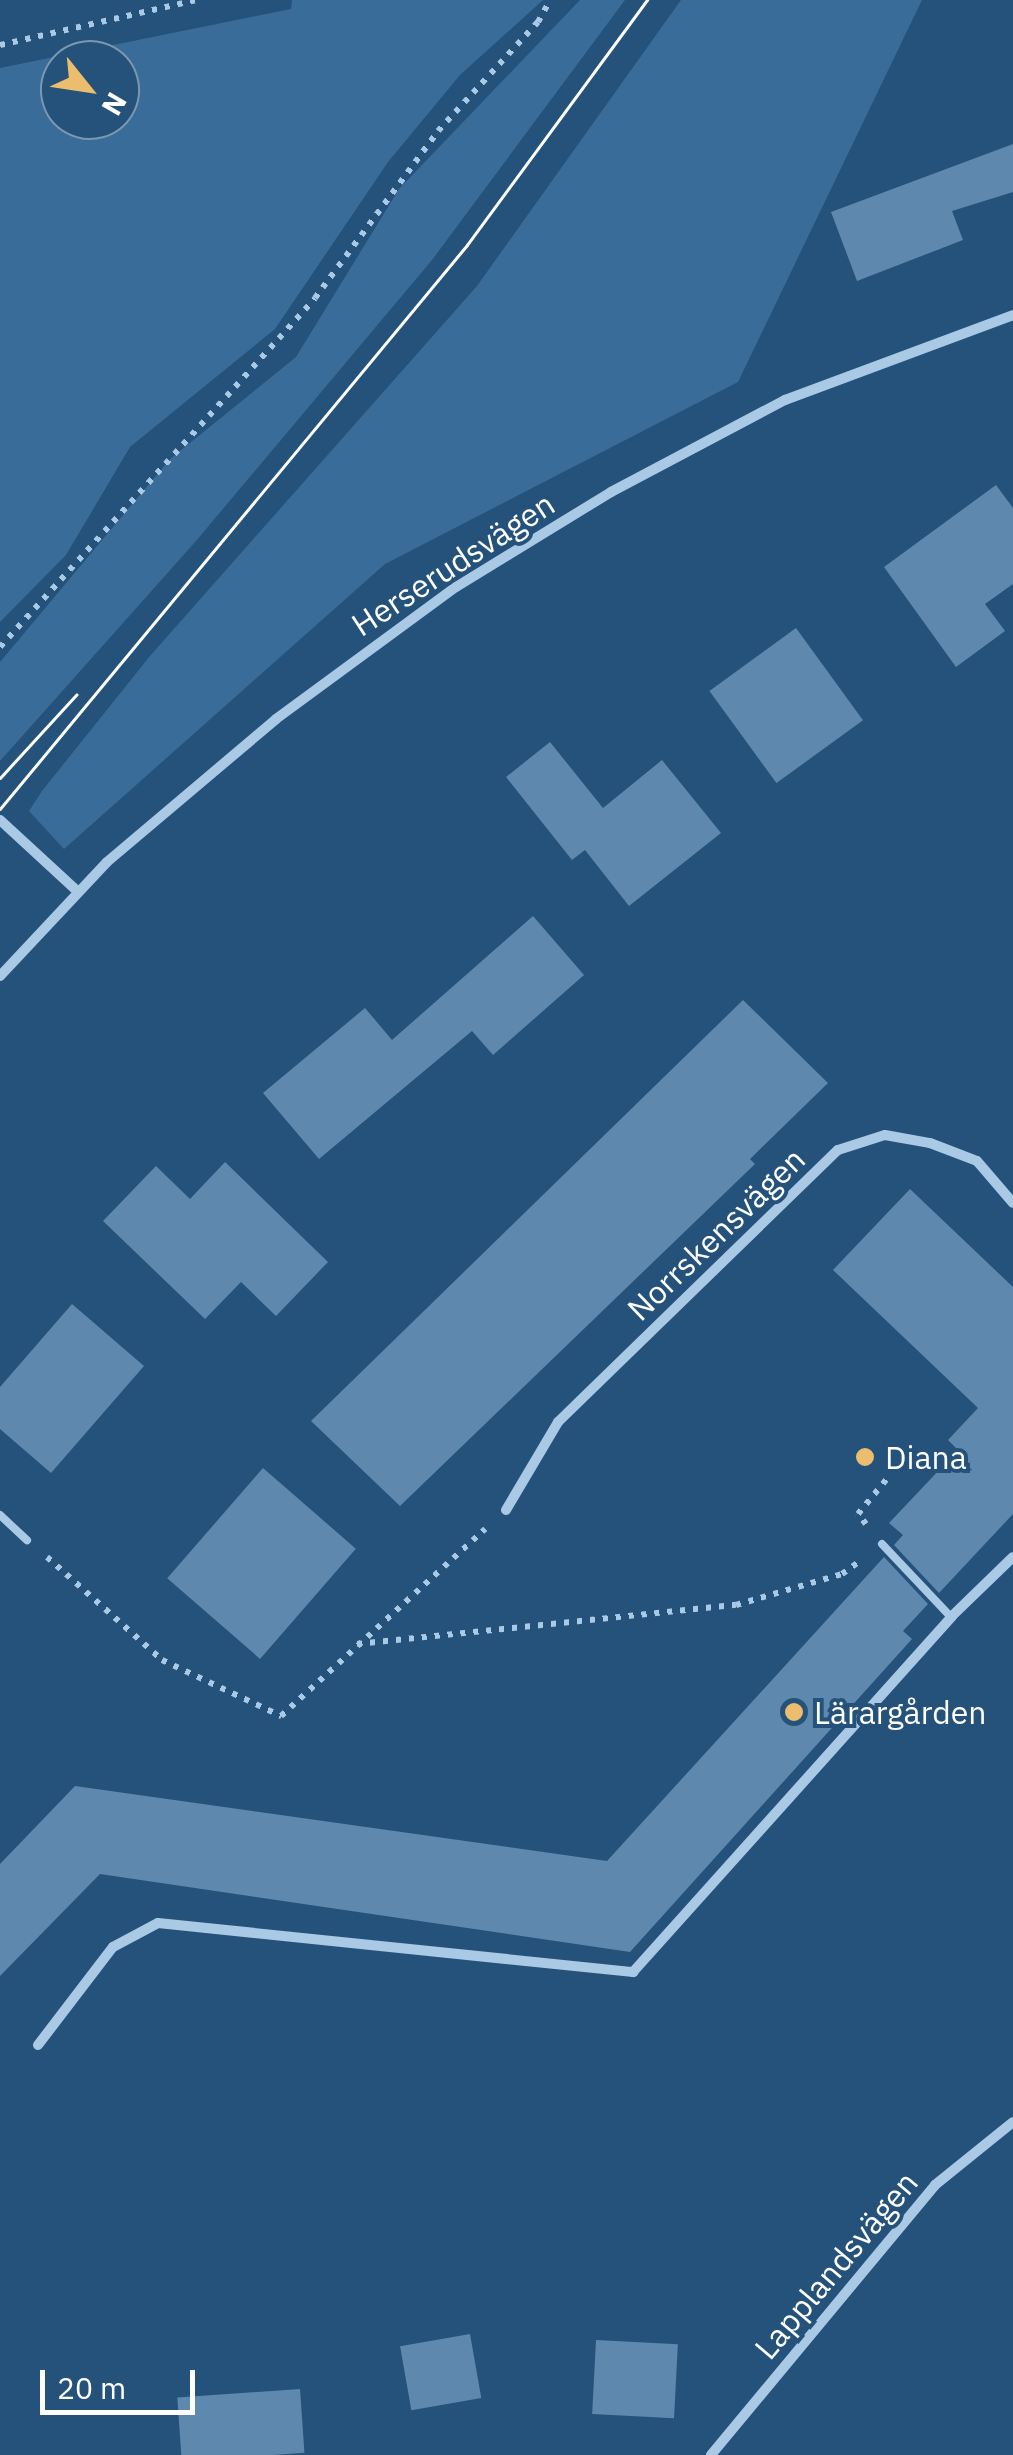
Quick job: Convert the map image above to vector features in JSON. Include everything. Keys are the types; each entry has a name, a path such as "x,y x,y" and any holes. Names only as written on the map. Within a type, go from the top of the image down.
{"street":[{"name":"Herserudsvägen","path":"0,976 76,890 276,719 456,586 611,492 784,400 1013,315"},
{"path":"0,820 76,890"},
{"name":"Norrskensvägen","path":"506,1510 558,1422 838,1150 885,1135 930,1143 978,1162 1013,1203"},
{"path":"38,2046 113,1947 158,1923 632,1972 951,1617 1013,1557"},
{"name":"Lapplandsvägen","path":"711,2455 935,2185 1013,2122"}],"lane":[{"path":"0,1515 28,1540"},
{"path":"882,1544 951,1617"}],"path":[{"path":"0,46 196,0"},
{"path":"0,647 315,298 438,131 538,22 550,0"},
{"path":"357,1644 736,1605 842,1574 882,1544 858,1514 890,1475"},
{"path":"28,1540 162,1660 282,1716 506,1510"}],"shaded area":[{"path":"292,0 543,0 460,75 388,162 275,329 130,447 66,555 0,622 0,68 40,60 40,140 140,140 138,40 291,9"},
{"path":"580,0 625,0 432,260 196,541 0,761 0,662 170,459 296,357 399,189"},
{"path":"681,0 922,0 738,382 385,564 64,849 29,811 42,791 150,656 477,286"}],"building":[{"path":"1013,144 1013,192 952,211 963,240 857,281 831,212"},
{"path":"996,485 1013,508 1013,584 985,604 1005,631 956,667 884,567"},
{"path":"796,628 863,720 776,783 709,691"},
{"path":"550,742 603,808 662,760 721,833 629,906 585,850 572,860 506,777"},
{"path":"533,916 584,975 493,1055 472,1031 319,1159 263,1093 365,1008 392,1040"},
{"path":"743,1000 828,1083 750,1159 755,1164 400,1506 311,1421"},
{"path":"225,1162 328,1262 276,1316 241,1282 205,1319 103,1221 156,1166 190,1199"},
{"path":"910,1189 1013,1287 1013,1514 939,1593 894,1545 903,1535 889,1523 958,1450 948,1440 978,1408 833,1270"},
{"path":"72,1304 144,1366 51,1473 0,1429 0,1387"},
{"path":"263,1468 356,1549 260,1659 167,1578"},
{"name":"Lärargården","path":"884,1557 928,1604 903,1631 912,1639 630,1952 100,1874 0,1976 0,1864 75,1786 607,1861"},
{"path":"470,2334 481,2398 411,2410 400,2346"},
{"path":"596,2340 678,2344 674,2418 592,2414"},
{"path":"300,2389 304,2453 181,2455 177,2398"}],"tram line":[{"path":"0,809 467,245 647,0"},
{"path":"0,778 76,695"}],"place":[{"name":"Diana","path":"865,1457"},
{"name":"Lärargården","path":"794,1712"}]}
